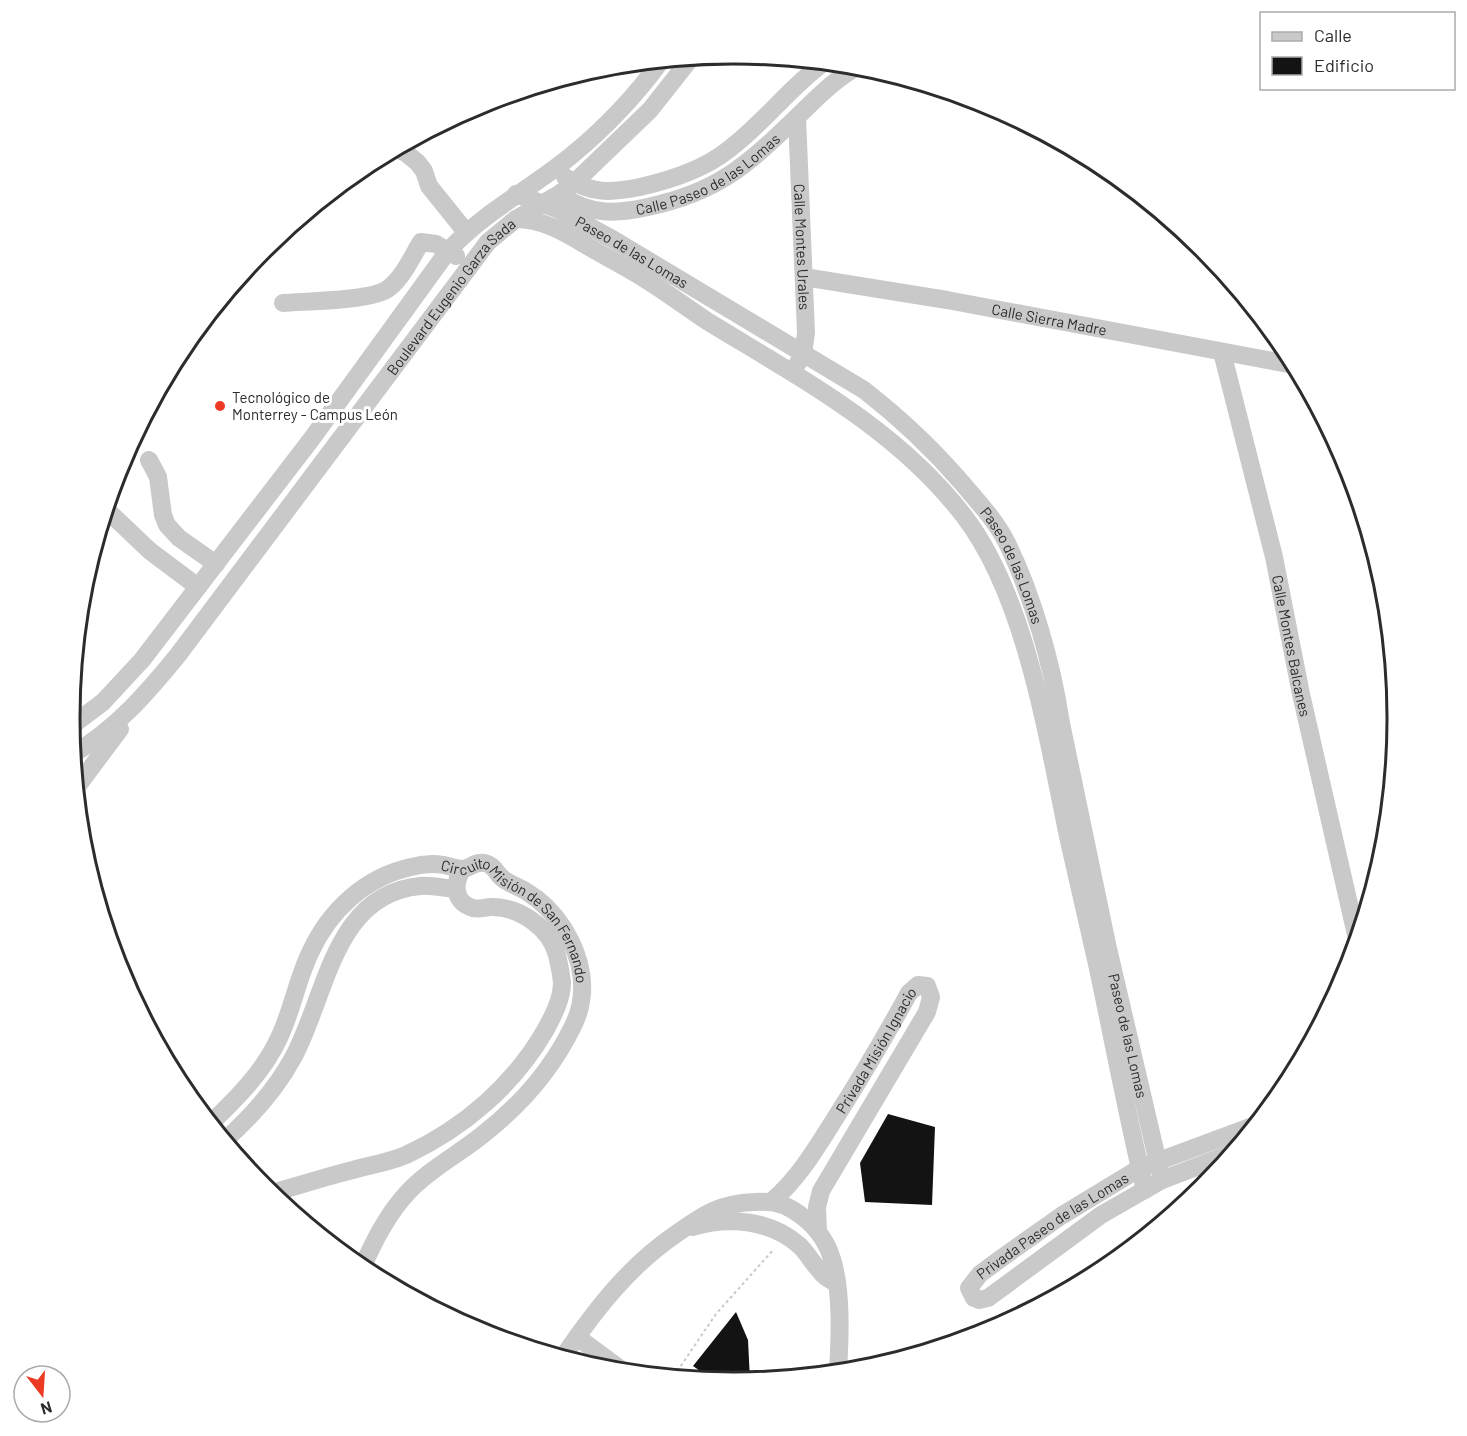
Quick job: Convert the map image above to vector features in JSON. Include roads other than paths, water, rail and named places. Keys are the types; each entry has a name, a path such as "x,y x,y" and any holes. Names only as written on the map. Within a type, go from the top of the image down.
{"street":[{"name":"Boulevard Eugenio Garza Sada","path":"81,749 105,732 140,701 178,655 488,242 516,219 574,183 650,110 684,67"},
{"name":"Boulevard Eugenio Garza Sada","path":"80,719 103,702 136,667 312,437 448,251 466,232 572,155 622,107 654,69"},
{"name":"Calle Paseo de las Lomas","path":"554,169 574,183 594,191 611,192 669,181 727,152 816,70"},
{"name":"Calle Paseo de las Lomas","path":"535,183 578,206 593,211 634,210 674,202 702,192 733,174 752,160 826,90 847,75"},
{"name":"Calle Montes Urales","path":"793,372 803,354 806,333 797,117"},
{"path":"406,153 418,163 424,171 426,184 466,232"},
{"path":"669,181 674,202"},
{"name":"Paseo de las Lomas","path":"516,194 580,220 864,390 893,412 938,455 994,523 1006,543 1031,603 1056,690 1053,724 1145,1190"},
{"name":"Paseo de las Lomas","path":"516,219 532,219 542,222 573,238 644,278 705,319 824,391 907,453 964,516 998,573 1053,724 1162,1180"},
{"path":"283,303 381,293 394,284 421,242 436,244 469,266"},
{"name":"Calle Sierra Madre","path":"804,277 947,300 1281,362"},
{"name":"Calle Montes Balcanes","path":"1222,352 1274,558 1301,694 1353,923"},
{"path":"149,460 158,477 163,516 169,528 179,538 216,564"},
{"path":"113,516 150,551 198,587"},
{"path":"150,551 169,528"},
{"path":"83,778 140,701"},
{"name":"Circuito Misión de San Fernando","path":"216,1118 244,1090 269,1058 289,1016 309,955 330,918 349,898 382,876 411,867 443,865 463,869 477,863 485,863 498,871 501,878 528,892 546,906 572,943 581,969 580,1009 562,1046 527,1094 508,1114 433,1170 408,1192 386,1222 367,1259"},
{"path":"456,889 463,869"},
{"path":"491,906 501,894 503,886 501,878"},
{"name":"Circuito Misión de San Fernando","path":"230,1135 255,1110 284,1073 307,1027 333,957 357,918 373,903 390,893 422,886 456,889 460,900 469,907 480,909 491,906 509,909 526,916 550,938 556,952 562,983 558,1004 534,1049 493,1097 436,1140 403,1156 282,1190"},
{"name":"Privada Misión Ignacio","path":"772,1201 807,1163 865,1072 909,993 918,986 927,986 931,997 927,1012 821,1191 817,1207 818,1232"},
{"path":"1140,1168 1240,1131"},
{"path":"1145,1190 1162,1180 1214,1161"},
{"name":"Privada Paseo de las Lomas","path":"1140,1168 1061,1216 980,1274 969,1288 971,1295 979,1300 991,1296 1101,1215 1145,1190"},
{"path":"568,1350 594,1314 634,1267 702,1215 728,1204 772,1201 800,1214 825,1241 833,1260 840,1328 838,1363"},
{"path":"682,1230 713,1223 742,1222 764,1225 786,1235 812,1259 822,1274 836,1283"},
{"path":"577,1336 608,1359"}],"place":[{"name":"Tecnológico de Monterrey - Campus León","path":"220,406"}]}
